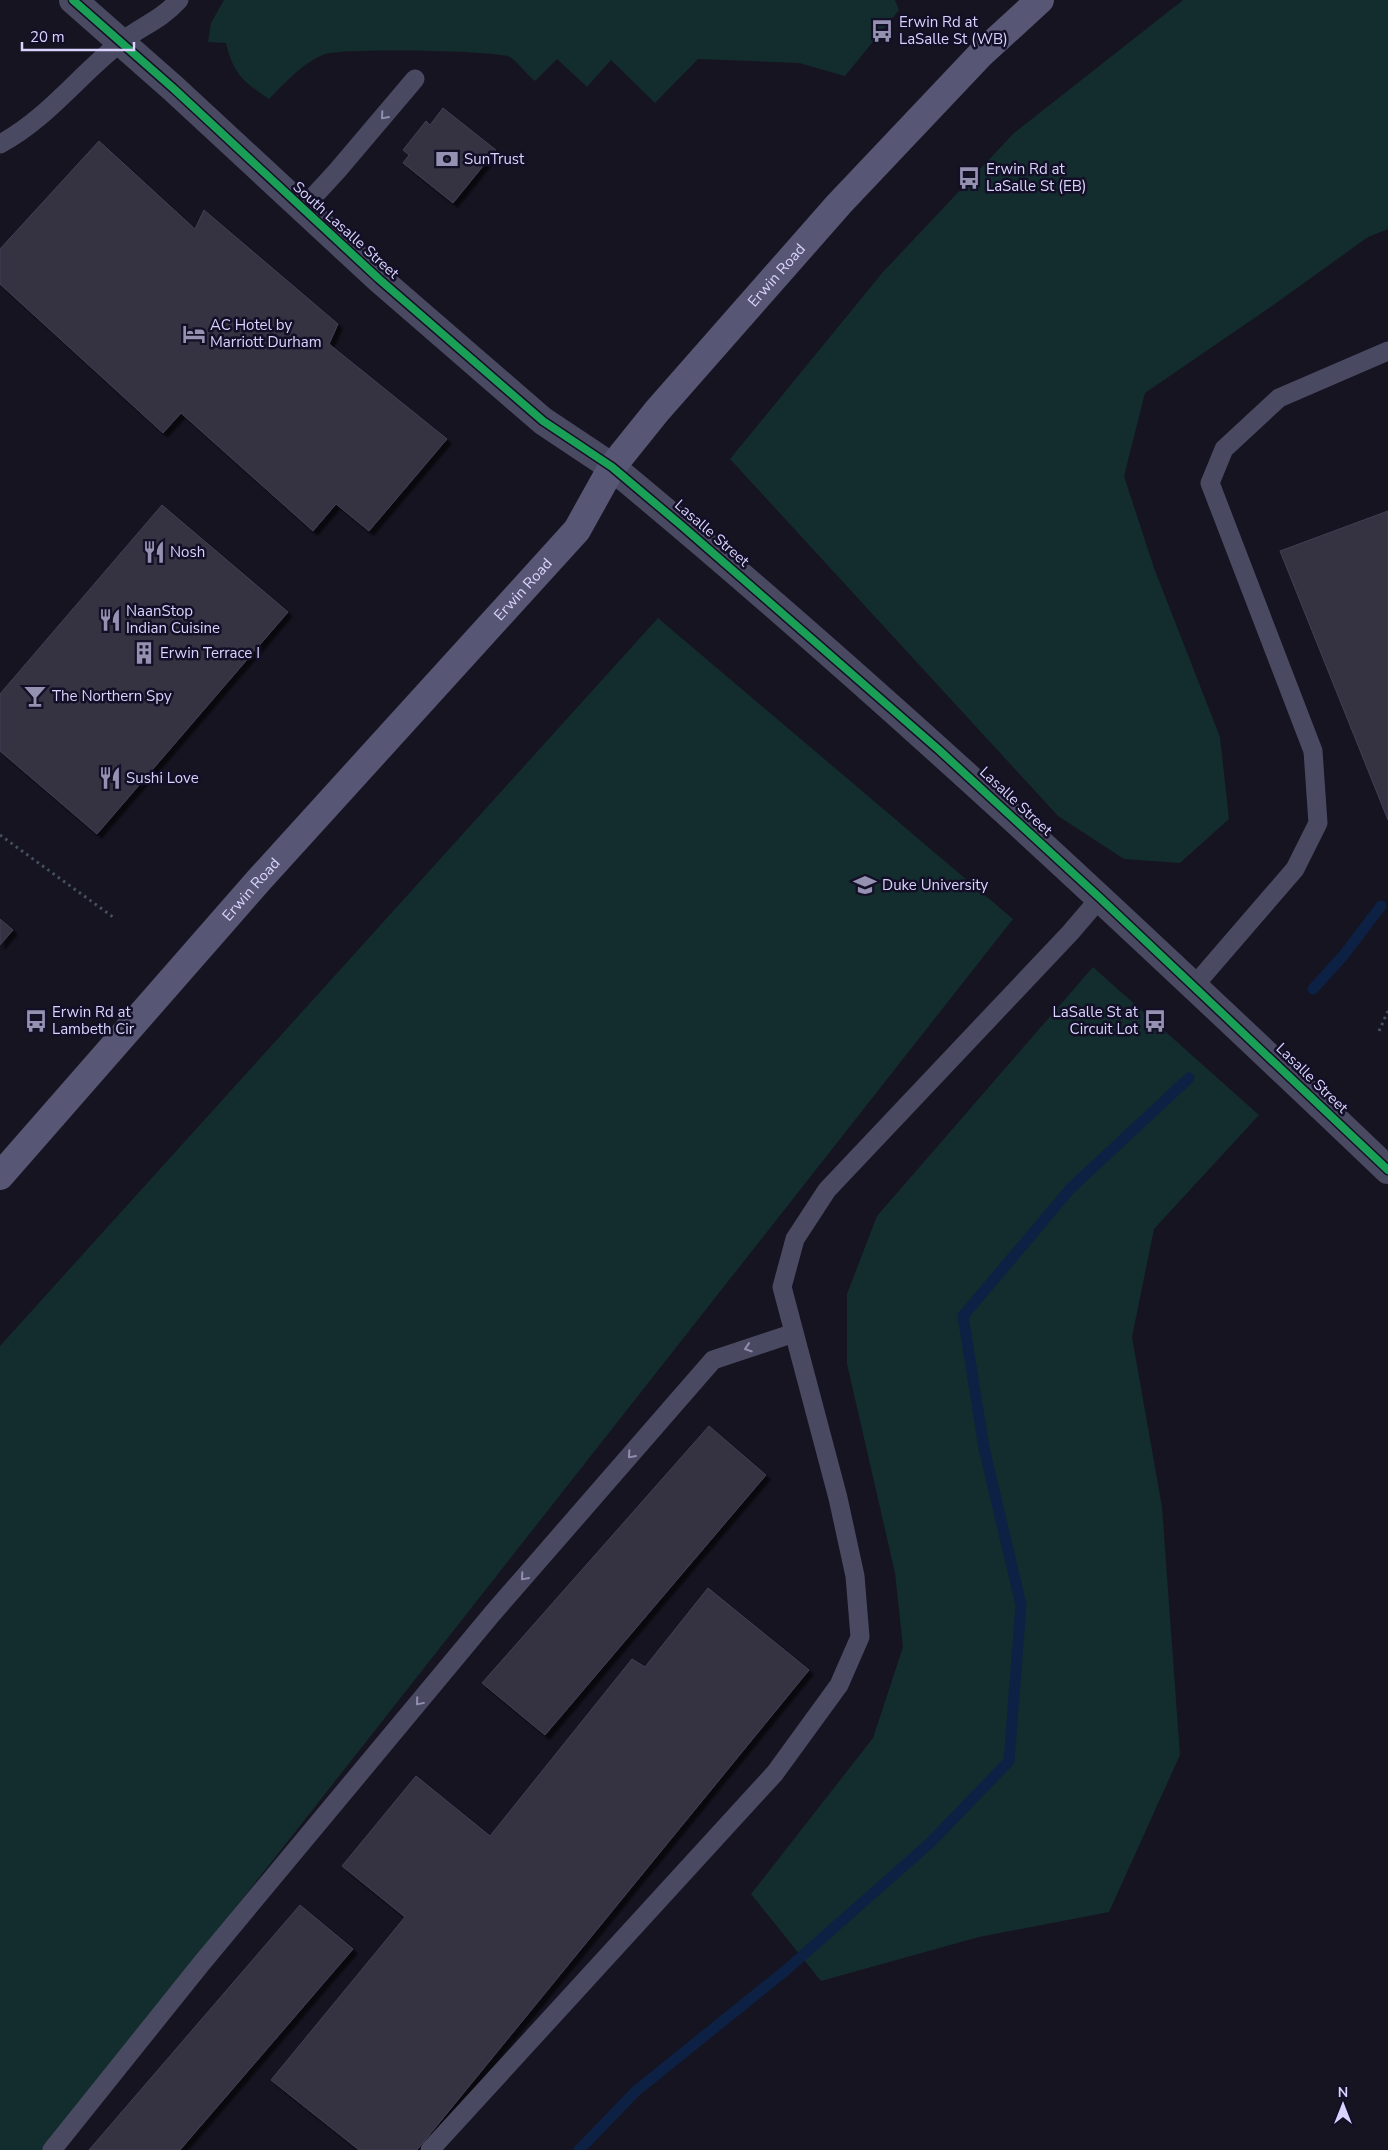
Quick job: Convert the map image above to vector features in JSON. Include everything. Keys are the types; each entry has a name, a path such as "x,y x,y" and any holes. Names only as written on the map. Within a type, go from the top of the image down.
{"main road":[{"name":"Erwin Road","path":"0,1176 259,880 577,530 612,467 657,411 839,204 981,54 1040,0"}],"street":[{"name":"South Lasalle Street","path":"73,0 379,279 543,421 612,467"},
{"name":"Lasalle Street","path":"612,467 939,750 1100,898 1388,1170"}],"lane":[{"path":"0,144 38,120 67,90 121,42 166,14 178,0"},
{"path":"302,208 337,171 416,80"},
{"path":"1194,986 1295,869 1318,823 1312,750 1210,483 1224,448 1279,398 1388,351"},
{"path":"430,2150 775,1773 839,1685 860,1637 855,1576 838,1498 782,1287 795,1239 827,1190 1063,940 1100,898"},
{"path":"52,2150 201,1964 492,1614 713,1360 794,1333"}],"path":[{"path":"0,835 113,917"},
{"path":"1379,1031 1388,1011"}],"green space":[{"path":"224,0 895,0 899,10 845,76 799,63 698,59 655,103 611,60 587,87 557,59 535,81 510,57 478,53 419,51 359,51 325,54 309,62 269,99 240,76 232,62 226,43 208,42 211,23"},
{"path":"1183,0 1388,0 1388,229 1368,237 1272,306 1145,393 1124,476 1154,568 1220,737 1229,819 1180,863 1124,859 1058,816 730,459 883,272 1014,133"},
{"path":"658,618 1013,919 45,2150 0,2150 0,1346"},
{"path":"1093,967 1259,1115 1154,1229 1132,1337 1162,1507 1180,1755 1109,1912 979,1937 821,1981 751,1894 873,1738 903,1647 895,1573 847,1364 847,1294 877,1216"}],"building":[{"name":"SunTrust","path":"443,108 496,150 453,203 403,163 409,155 403,150 426,121 430,125"},
{"name":"AC Hotel by Marriott Durham","path":"99,141 195,229 204,210 338,324 329,344 447,439 369,531 336,504 313,531 181,413 163,433 0,284 0,249"},
{"name":"Erwin Terrace I","path":"162,505 288,612 97,834 0,751 0,694"},
{"path":"1388,511 1388,820 1280,551"},
{"path":"0,919 13,930 0,945"},
{"path":"709,1426 766,1475 545,1735 482,1683"},
{"path":"708,1588 809,1670 417,2150 359,2150 271,2080 405,1917 342,1866 416,1776 490,1836 632,1659 645,1667"},
{"path":"300,1905 353,1949 180,2150 89,2150"}],"waterway":[{"path":"1313,989 1343,956 1381,906"},
{"path":"579,2150 636,2091 785,1971 930,1843 1009,1761 1021,1605 984,1448 963,1316 1071,1188 1189,1078"}],"cycle path":[{"path":"73,0 174,89 379,279 543,421 612,467 939,750 1100,898 1388,1170"}],"place":[{"name":"Erwin Rd at LaSalle St (WB)","path":"882,31"},
{"name":"SunTrust","path":"447,159"},
{"name":"Erwin Rd at LaSalle St (EB)","path":"969,178"},
{"name":"AC Hotel by Marriott Durham","path":"194,334"},
{"name":"Nosh","path":"154,552"},
{"name":"NaanStop Indian Cuisine","path":"110,620"},
{"name":"Erwin Terrace I","path":"144,653"},
{"name":"The Northern Spy","path":"35,696"},
{"name":"Sushi Love","path":"110,778"},
{"name":"Duke University","path":"865,885"},
{"name":"Erwin Rd at Lambeth Cir","path":"36,1021"},
{"name":"LaSalle St at Circuit Lot","path":"1155,1021"}]}
